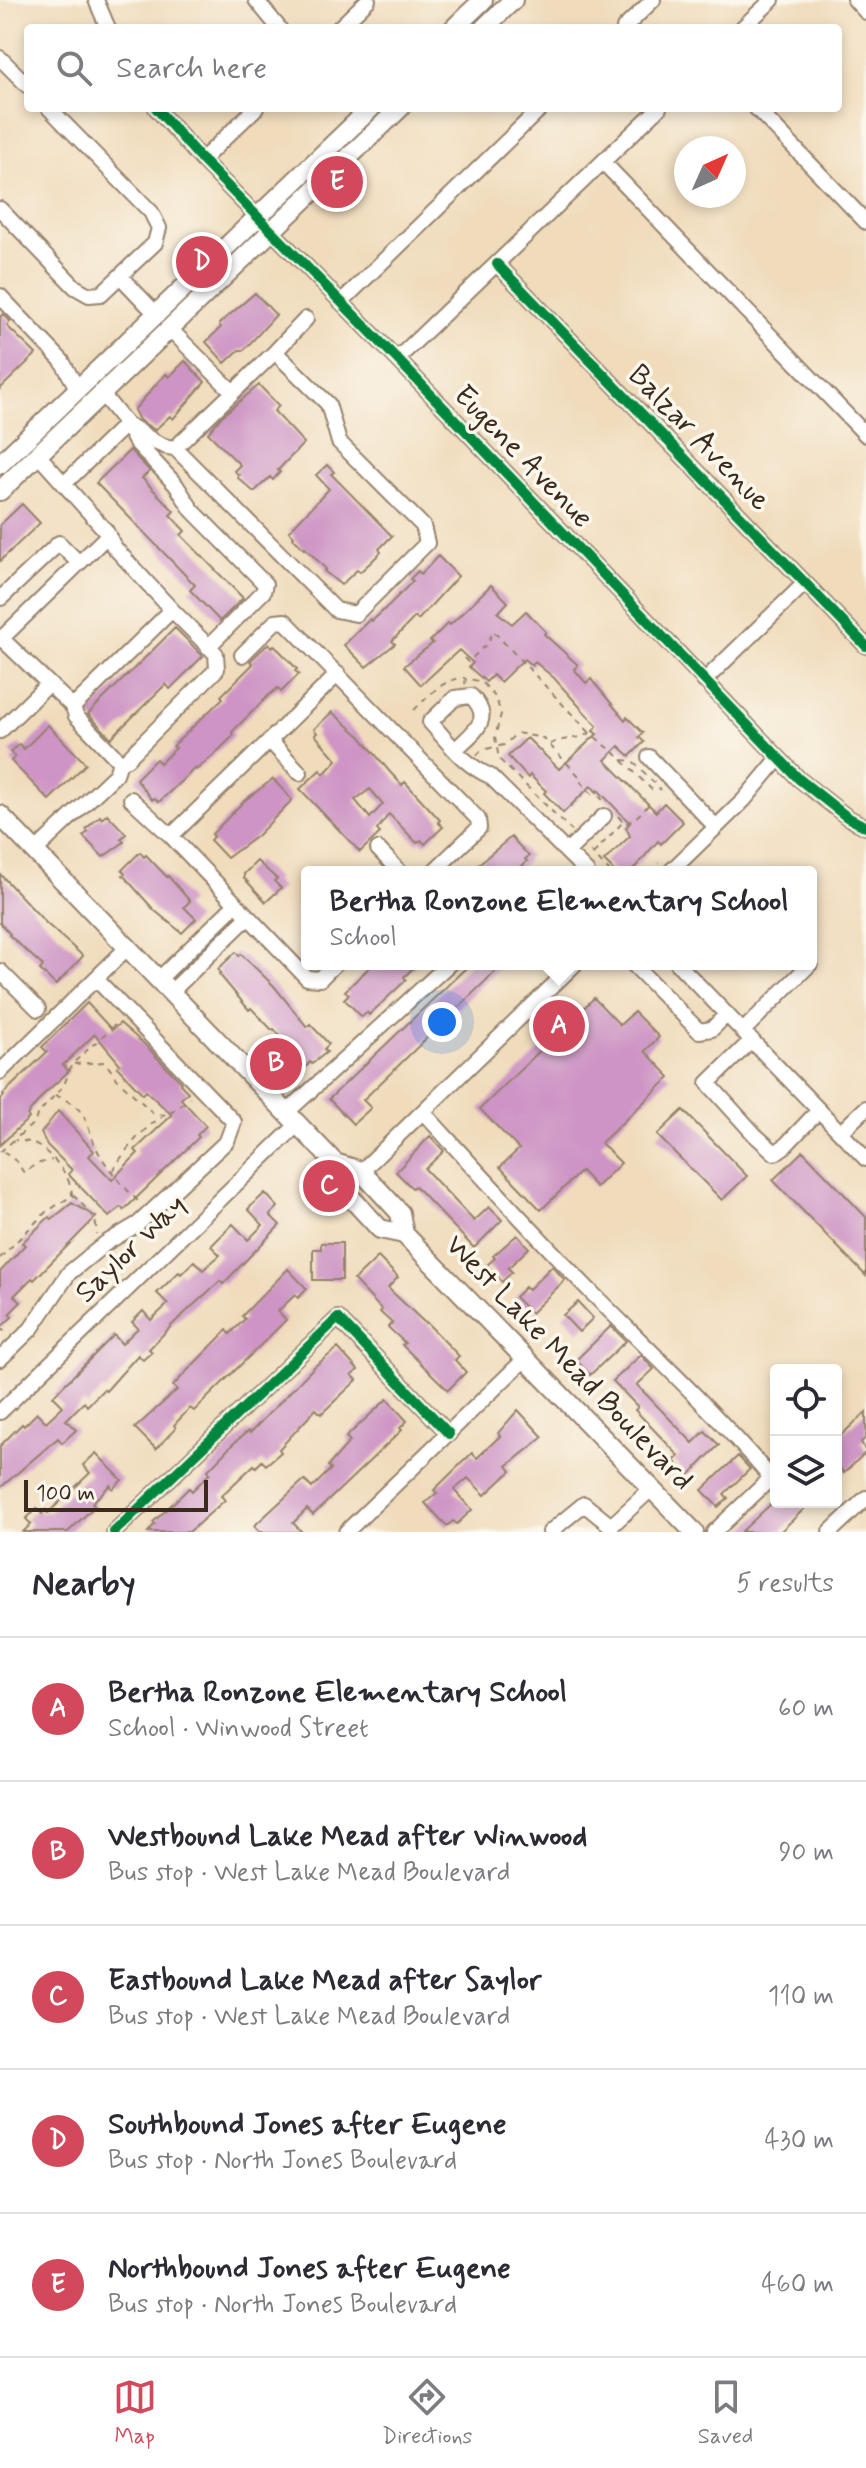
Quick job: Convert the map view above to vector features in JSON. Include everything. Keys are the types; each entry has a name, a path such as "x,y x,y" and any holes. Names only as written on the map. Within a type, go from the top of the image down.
{"main road":[{"path":"458,24 483,0"},
{"path":"488,24 513,0"},
{"path":"0,464 367,112"},
{"path":"0,491 396,112"},
{"path":"83,385 103,395"},
{"name":"West Lake Mead Boulevard","path":"1,810 335,1163 343,1189 380,1229 404,1234 694,1532"},
{"name":"West Lake Mead Boulevard","path":"335,1163 361,1171 400,1213 404,1234"}],"street":[{"path":"96,0 106,24"},
{"path":"256,0 276,24"},
{"path":"343,24 368,0"},
{"path":"628,24 653,0"},
{"path":"746,24 772,0"},
{"path":"855,0 866,12"},
{"path":"0,58 24,82"},
{"path":"0,209 75,287 89,295 101,294 155,243 159,228 151,212 53,112"},
{"name":"Eugene Avenue","path":"160,112 202,160 799,779 847,817 866,827"},
{"path":"202,160 252,112"},
{"path":"341,302 537,112"},
{"path":"397,359 655,112"},
{"path":"760,112 866,222"},
{"path":"603,162 866,435"},
{"name":"Balzar Avenue","path":"497,264 866,646"},
{"path":"121,277 157,315"},
{"path":"0,296 83,385"},
{"path":"175,448 306,319"},
{"path":"170,329 233,392"},
{"path":"126,424 141,431 152,442 175,448 336,610 356,614 427,543 423,526 339,442 328,404 275,352"},
{"path":"103,395 135,441 176,485 192,510 265,584 263,592 208,647"},
{"path":"64,484 126,424"},
{"path":"36,850 116,774 120,762 127,759 217,669 216,654 114,547 108,535 38,455"},
{"path":"108,535 1,639 73,707 76,716 120,762"},
{"path":"21,619 1,597 59,543 79,563"},
{"path":"704,681 805,583"},
{"path":"73,707 172,610"},
{"path":"242,655 279,620 285,621 478,819 479,828 439,866"},
{"path":"171,836 338,674"},
{"path":"0,731 48,684"},
{"path":"270,741 300,773"},
{"path":"455,750 468,764 490,776 581,866"},
{"path":"649,757 716,827"},
{"path":"666,866 716,827 744,800 779,758"},
{"path":"131,799 171,836 307,978 320,979 329,970"},
{"path":"567,852 585,845 609,811"},
{"path":"378,849 394,866"},
{"path":"166,984 236,904"},
{"path":"166,984 248,917"},
{"path":"0,1072 129,946"},
{"name":"Saylor Way","path":"0,1412 443,970"},
{"path":"343,1189 569,970"},
{"path":"639,970 699,1031 712,1029 727,1014"},
{"path":"684,970 866,1159"},
{"path":"805,970 708,1083 775,1153 819,1110"},
{"path":"0,971 38,1009"},
{"path":"0,1359 31,1329 69,1273 104,1245 138,1224 227,1141 234,1122 96,979"},
{"path":"841,1132 866,1108"},
{"path":"423,1112 593,1294 676,1374 771,1478 714,1532"},
{"path":"114,1532 338,1318 449,1434"},
{"path":"346,1532 526,1358"},
{"path":"550,1532 584,1504 611,1526 651,1489"},
{"path":"830,1532 866,1498"}],"path":[{"path":"464,658 468,662 488,643 493,631 590,733 656,794"},
{"path":"414,710 440,686 456,678 466,678"},
{"path":"468,764 482,750 496,748 522,733 537,735 549,744 594,796 599,796 609,811 624,822"},
{"path":"549,744 577,739 590,733"},
{"path":"496,748 499,759 604,866"},
{"path":"622,760 633,761 664,794"},
{"path":"593,854 624,822 637,818 650,803"},
{"path":"53,1160 36,1164 24,1173 16,1161 1,1152 35,1122 37,1115 64,1085 73,1064 127,1012"},
{"path":"73,1064 105,1062 118,1080 150,1111 163,1116"},
{"path":"112,1173 120,1157 151,1124 181,1106 201,1088"},
{"path":"54,1094 81,1109 98,1151 112,1173 150,1213"},
{"path":"150,1111 151,1124"},
{"path":"15,1140 33,1143 63,1171 72,1194 95,1218 95,1231 104,1245"},
{"path":"0,1258 46,1212 72,1194"}],"building":[{"path":"255,293 276,315 244,350 239,350 225,363 206,342 221,327 219,324"},
{"path":"3,314 10,321 7,326 36,354 0,389 0,317"},
{"path":"185,361 205,382 173,419 170,416 155,430 139,420 134,410 166,374 169,377"},
{"path":"259,385 279,406 274,411 304,443 278,470 280,472 273,480 270,477 254,492 237,477 239,475 234,471 240,465 208,433 222,416"},
{"path":"130,450 150,471 142,478 174,511 170,515 185,531 181,535 243,598 220,621 190,590 195,585 96,483"},
{"path":"327,465 334,472 331,474 392,536 371,562 341,585 324,571 326,569 289,531 329,489 316,475"},
{"path":"22,504 40,523 0,561 0,525"},
{"path":"438,556 458,576 418,620 415,617 392,641 395,644 366,667 344,645 413,581 410,579 418,571 421,574"},
{"path":"491,585 508,602 498,613 512,624 526,611 546,632 544,634 578,665 574,669 586,683 591,679 625,720 627,717 643,733 639,737 644,742 630,756 619,746 605,760 656,812 664,803 683,822 661,844 658,841 636,866 609,866 604,861 630,836 626,827 630,823 591,786 563,813 544,793 546,791 530,775 528,778 508,756 527,738 559,769 597,734 593,731 597,726 554,678 535,662 532,666 524,659 500,682 493,675 486,682 469,667 473,663 459,650 421,685 404,666 433,643 430,641 448,623 450,625"},
{"path":"175,628 203,656 170,689 166,684 111,738 88,714"},
{"path":"269,643 299,674 281,692 278,688 268,696 215,754 159,802 154,798 152,800 136,779 156,759 160,763 176,748 173,746 223,698 221,696 253,664 250,661"},
{"path":"332,712 360,736 402,785 405,782 443,827 425,844 421,840 417,843 389,814 377,830 380,833 360,852 300,789 320,770 324,774 337,760 315,735 314,729","holes":["370,789 383,804 370,818 355,800"]},
{"path":"48,725 86,764 49,800 11,761 15,757 10,752 19,744 24,749"},
{"path":"273,779 292,800 257,836 227,858 210,840 214,836 212,834 244,801"},
{"path":"107,814 126,834 121,839 124,842 103,857 83,836 100,816 102,819"},
{"path":"511,837 529,856 522,866 476,866"},
{"path":"140,852 168,876 190,901 184,907 196,919 182,933 154,910 123,875 122,870"},
{"path":"257,861 277,879 274,881 281,888 266,902 244,878 244,874"},
{"path":"0,874 46,923 83,956 56,985 40,970 43,966 0,923"},
{"path":"236,952 274,986 307,1027 310,1024 329,1044 324,1049 327,1052 312,1064 310,1062 306,1067 286,1047 288,1045 274,1029 251,1008 249,1010 219,974 218,969"},
{"path":"367,970 411,970 404,977 406,980 369,1015 367,1012 362,1017 344,999 349,994 345,991"},
{"path":"464,970 497,970 363,1100 371,1108 353,1124 329,1099"},
{"path":"594,998 620,1025 634,1012 659,1037 645,1051 670,1077 601,1143 621,1163 596,1187 581,1171 541,1210 500,1167 519,1149 480,1109"},
{"path":"87,1003 112,1030 120,1023 181,1082 188,1092 181,1099 206,1126 197,1135 199,1137 124,1210 121,1207 109,1217 68,1174 72,1170 47,1145 41,1133 58,1111 94,1151 89,1156 112,1180 138,1153 135,1150 172,1115 146,1091 143,1094 117,1067 120,1064 95,1034 63,1065 69,1071 44,1094 27,1115 29,1118 0,1145 0,1100 3,1094 47,1052 42,1047"},
{"path":"683,1110 747,1176 722,1200 657,1135"},
{"path":"430,1136 444,1151 425,1169 474,1221 489,1207 502,1220 474,1248 415,1186 412,1188 396,1172"},
{"path":"803,1151 866,1217 866,1276 773,1180"},
{"path":"265,1193 278,1207 270,1215 280,1225 223,1284 220,1281 175,1322 149,1349 152,1352 143,1360 138,1355 106,1391 104,1389 87,1406 84,1402 66,1420 76,1430 62,1443 58,1438 0,1488 0,1446 37,1413 46,1422 63,1406 53,1396 114,1335 122,1344 138,1328 132,1322 143,1311 151,1320 168,1304 157,1293 179,1272 181,1274 194,1261 203,1270 220,1255 211,1246 233,1224 248,1240 263,1225 248,1209"},
{"path":"72,1203 96,1217 14,1296 21,1302 9,1314 12,1317 0,1328 0,1272 25,1245 22,1243 49,1217 52,1219"},
{"path":"517,1235 529,1248 508,1268 512,1272 502,1282 487,1265"},
{"path":"321,1243 342,1243 342,1280 313,1280 313,1249 321,1249"},
{"path":"378,1257 398,1277 388,1288 459,1356 455,1360 466,1372 448,1390 402,1345 405,1343 388,1327 392,1323 354,1280"},
{"path":"552,1266 565,1280 531,1313 515,1297 525,1287 528,1290"},
{"path":"288,1269 307,1289 298,1298 295,1295 278,1311 286,1320 194,1411 190,1408 156,1449 135,1428 177,1390 173,1386 227,1330 230,1334 245,1319 242,1316"},
{"path":"578,1302 593,1318 579,1332 563,1315"},
{"path":"611,1326 626,1341 590,1375 576,1360"},
{"path":"338,1348 358,1370 352,1375 357,1380 321,1414 316,1409 279,1449 281,1452 266,1465 262,1461 256,1467 254,1465 221,1496 225,1500 189,1532 148,1532 155,1524 153,1522 210,1473 208,1470 234,1443 248,1431 250,1433 315,1366"},
{"path":"641,1355 654,1369 637,1385 693,1443 705,1431 719,1445 688,1476 674,1461 679,1456 635,1410 638,1407 613,1381"},
{"path":"387,1399 407,1421 400,1428 402,1430 313,1515 307,1509 293,1523 302,1532 260,1532 254,1526 304,1480 312,1488 331,1469 328,1466 350,1441 346,1437"},
{"path":"518,1410 543,1437 507,1466 511,1471 485,1495 468,1478 454,1490 472,1510 457,1524 453,1521 447,1526 425,1503 472,1453 477,1458 500,1436 498,1433"},
{"path":"866,1412 866,1438 861,1442 866,1452 844,1473 842,1471 842,1434"},
{"path":"96,1453 122,1480 113,1489 110,1485 92,1503 95,1506 68,1532 23,1532 31,1524 26,1519 37,1508 42,1514 45,1510 48,1513 90,1473 83,1465"},
{"path":"738,1456 750,1469 724,1494 728,1498 718,1507 702,1490"},
{"path":"770,1505 770,1508 804,1509 780,1532 741,1532"}],"cycle path":[{"path":"160,112 202,160 799,779 847,817 866,827"},
{"path":"497,264 866,646"},
{"path":"114,1532 338,1318 449,1434"}],"place":[{"name":"Northbound Jones after Eugene","path":"337,182"},
{"name":"Southbound Jones after Eugene","path":"202,262"},
{"name":"Bertha Ronzone Elementary School","path":"559,1026"},
{"name":"Westbound Lake Mead after Winwood","path":"276,1064"},
{"name":"Eastbound Lake Mead after Saylor","path":"329,1186"}]}
